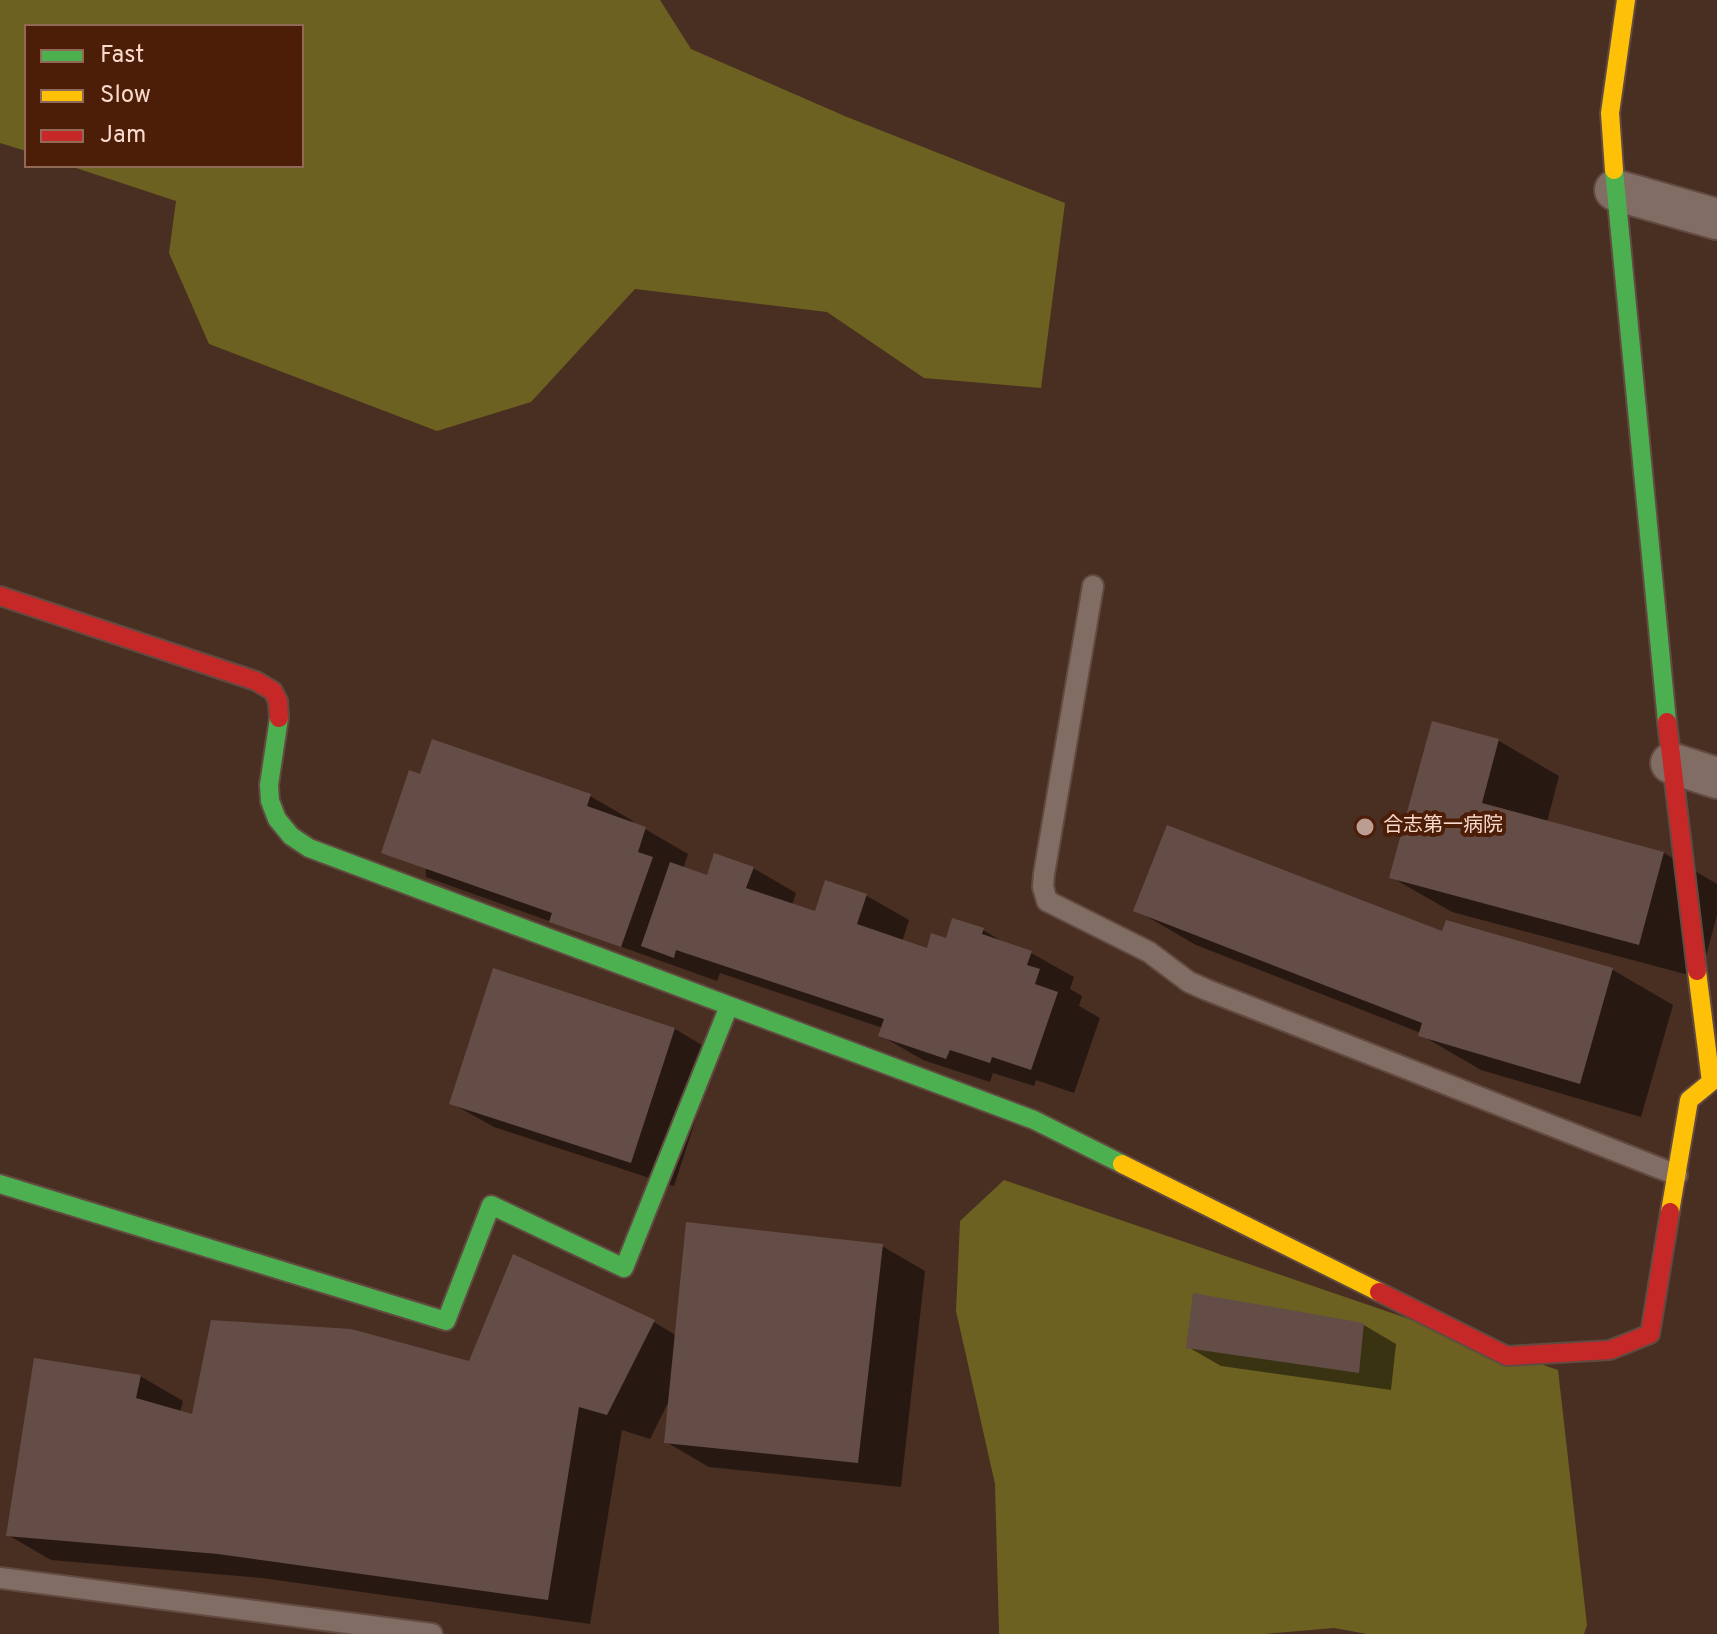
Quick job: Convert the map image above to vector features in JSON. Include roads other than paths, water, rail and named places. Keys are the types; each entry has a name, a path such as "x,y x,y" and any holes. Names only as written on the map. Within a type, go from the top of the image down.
{"street":[{"path":"0,596 256,681 273,691 278,701 279,716 269,785 270,801 277,819 291,836 309,848 1034,1120 1507,1356 1610,1350 1650,1334 1689,1100 1714,1083 1671,763 1615,190 1610,113 1626,0"},
{"path":"1615,190 1717,219"},
{"path":"1671,763 1717,778"},
{"path":"0,1184 446,1321 491,1205 624,1268 729,1006"}],"lane":[{"path":"1093,586 1044,874 1043,887 1047,901 1149,952 1189,982 1207,990 1677,1175"},
{"path":"0,1578 432,1634"}],"place":[{"name":"合志第一病院","path":"1365,827"}]}
